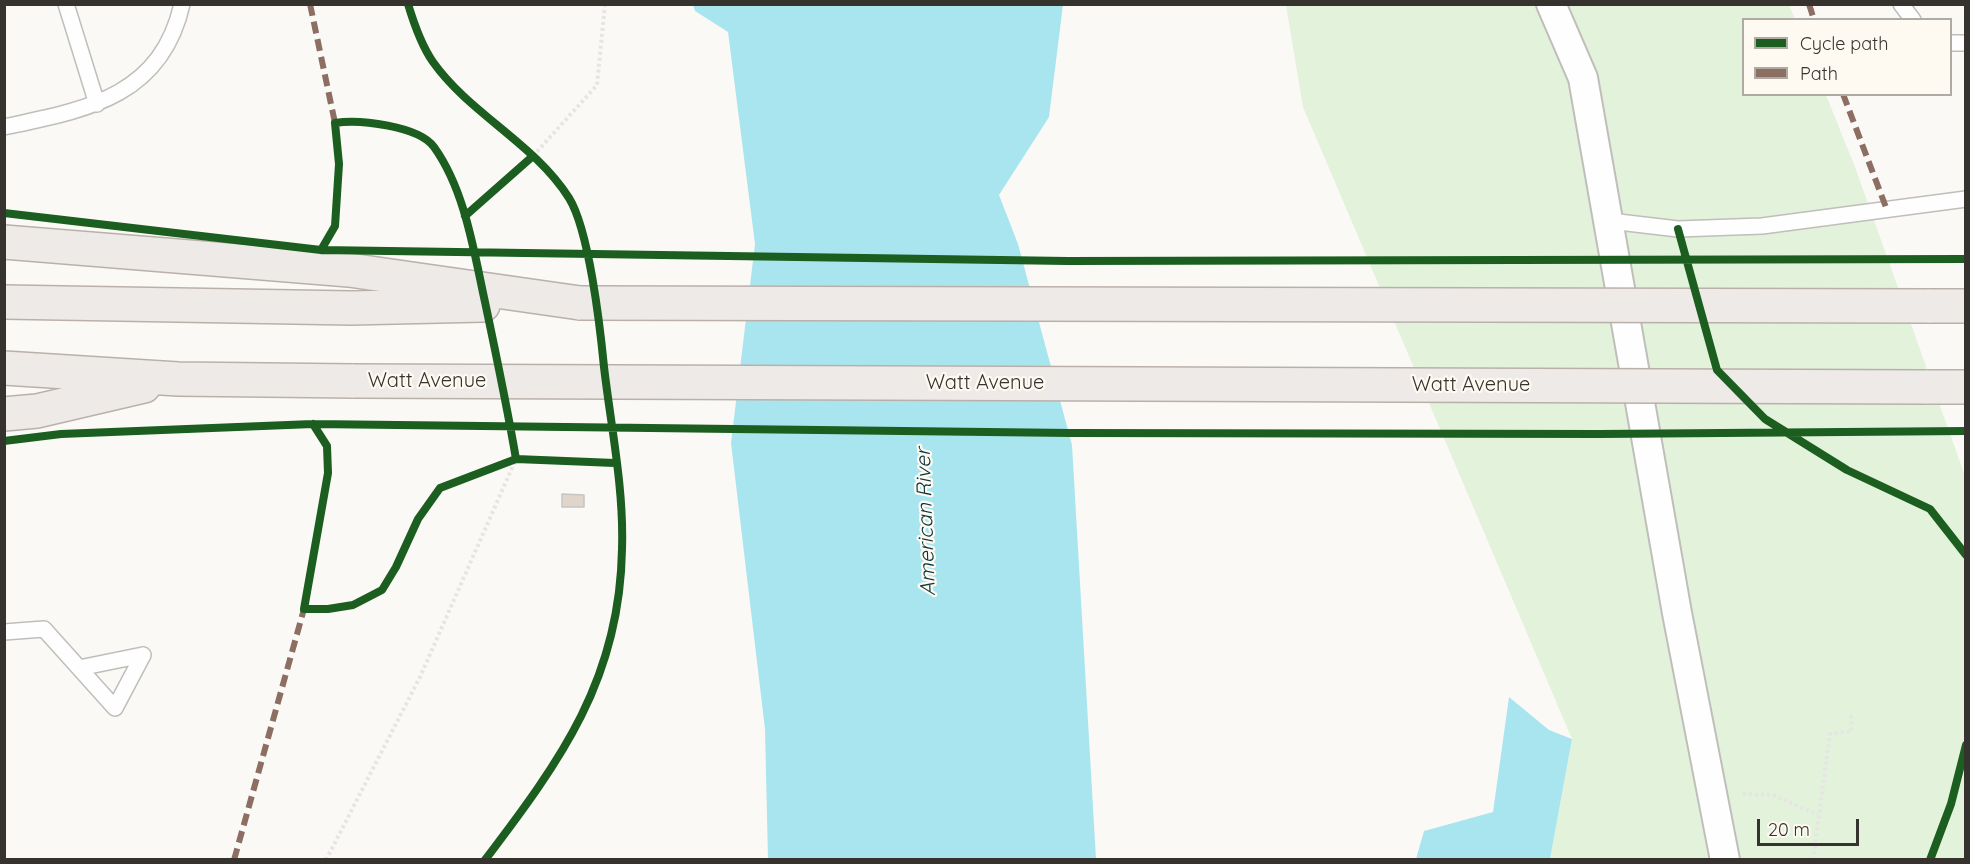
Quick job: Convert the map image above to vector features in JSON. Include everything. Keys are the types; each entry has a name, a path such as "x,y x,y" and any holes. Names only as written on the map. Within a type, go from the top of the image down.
{"main road":[{"path":"4,242 349,270 580,303"},
{"path":"4,302 351,308 580,303 1965,306"},
{"name":"Watt Avenue","path":"4,368 178,379 354,381 1965,387"},
{"path":"4,414 37,411 178,379"}],"street":[{"path":"1551,4 1583,78 1610,221 1677,613 1725,860"}],"lane":[{"path":"66,4 97,104"},
{"path":"4,127 83,110 108,100 141,77 167,46 178,21 182,4"},
{"path":"1901,4 1912,18"},
{"path":"1610,221 1678,229 1762,226 1965,199"},
{"path":"4,632 44,629 79,668"}],"path":[{"path":"525,164 597,86 605,4"},
{"path":"525,149 541,165"},
{"path":"326,860 420,676 516,459 514,448"},
{"path":"505,463 516,459 527,459"},
{"path":"1813,860 1830,735 1852,731 1851,714"},
{"path":"1768,794 1786,799 1818,815"}],"green space":[{"path":"1286,5 1789,5 1795,18 1742,18 1742,96 1826,96 1855,167 1965,476 1965,859 1550,859 1572,739 1303,107"}],"water":[{"name":"American River","path":"693,5 1063,5 1049,117 999,195 1018,244 1072,445 1096,859 768,859 765,729 731,443 755,244 728,32 695,11"},
{"path":"1509,697 1549,730 1572,739 1550,859 1416,859 1424,831 1493,812"}],"building":[{"path":"562,494 584,495 584,507 562,507"}],"marked path":[{"path":"310,4 335,123"},
{"path":"1809,4 1813,18"},
{"path":"1844,96 1887,210"},
{"path":"234,860 304,609"}],"cycle path":[{"path":"408,4 421,41 433,62 448,81 555,178 576,213 588,255 600,328 619,480 622,526 619,596 598,678 561,752 538,788 485,860"},
{"path":"321,250 335,226 339,164 335,123 373,123 402,129 416,134 434,147 454,182 467,222 516,459"},
{"path":"465,216 533,156"},
{"path":"4,213 321,250 1068,261 1966,259"},
{"path":"1678,229 1717,370 1765,419 1847,470 1930,509 1966,555"},
{"path":"313,424 327,446 328,473 304,609 328,609 353,605 382,590 396,567 418,519 440,488 516,459 615,463"},
{"path":"4,441 61,434 313,424 1071,433 1600,434 1966,431"},
{"path":"1930,860 1951,804 1966,745"}]}
